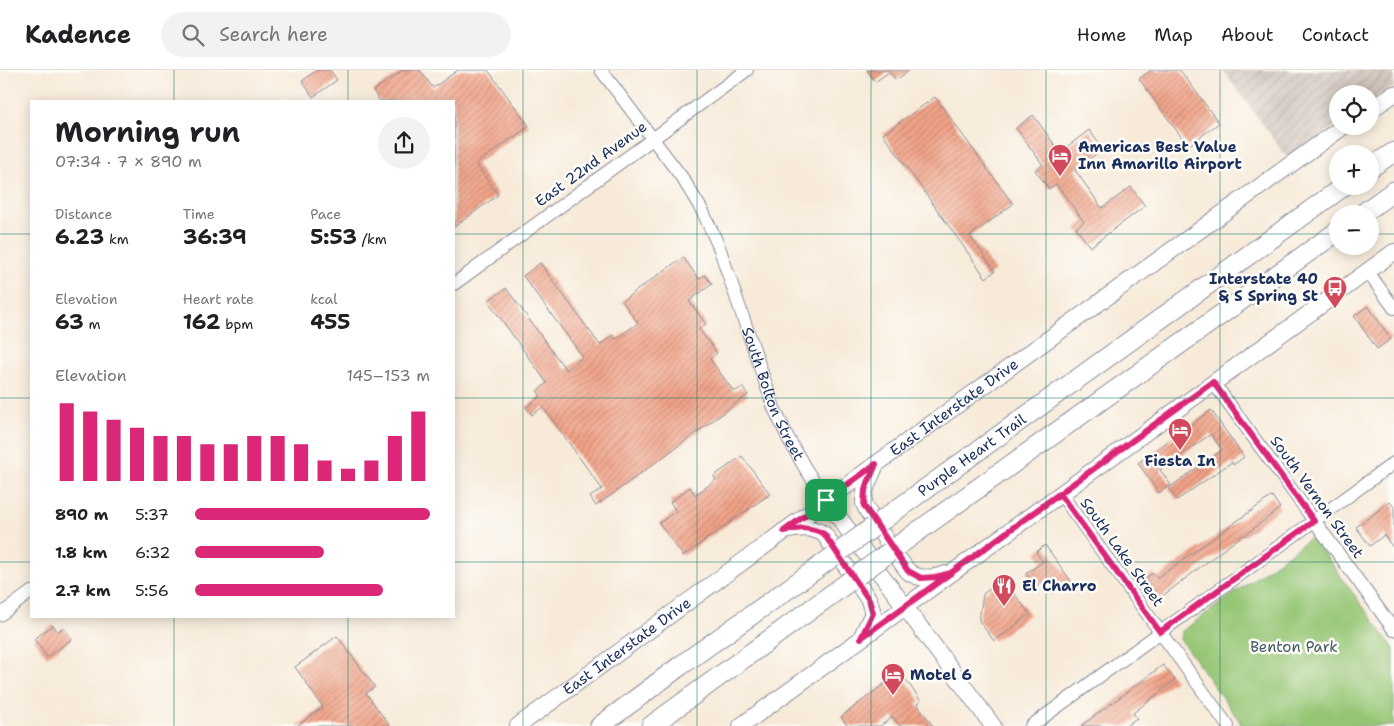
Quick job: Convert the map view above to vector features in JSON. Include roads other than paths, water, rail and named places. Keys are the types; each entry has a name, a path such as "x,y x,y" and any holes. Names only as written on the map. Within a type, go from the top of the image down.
{"highway":[{"path":"1379,162 1394,152"},
{"path":"1375,205 1394,191"},
{"name":"Purple Heart Trail","path":"600,726 680,666 1332,195"},
{"path":"1379,211 1394,203"},
{"name":"Purple Heart Trail","path":"651,726 917,532 1329,239"}],"main road":[{"path":"1379,104 1394,94"},
{"name":"East Interstate Drive","path":"518,726 826,500 1332,135"},
{"path":"741,726 1394,252"},
{"path":"876,464 865,490 864,506 908,571 921,578 951,573"},
{"name":"South Bolton Street","path":"826,500 993,726"},
{"path":"784,531 801,528 816,529 824,534 869,600 873,613 861,638"}],"street":[{"name":"South Bolton Street","path":"601,70 683,179 703,212 719,247 774,408 792,446 826,500"},
{"name":"East 22nd Avenue","path":"455,283 747,70"},
{"path":"1367,271 1394,308"},
{"name":"South Vernon Street","path":"1213,382 1394,630"},
{"path":"1031,726 1394,463"},
{"name":"South Lake Street","path":"1060,494 1228,726"},
{"path":"0,615 30,593"}],"place":[{"name":"Americas Best Value Inn Amarillo Airport","path":"1060,177"},
{"name":"Interstate 40 & S Spring St","path":"1335,309"},
{"name":"Fiesta In","path":"1180,451"},
{"name":"El Charro","path":"1004,607"},
{"name":"Motel 6","path":"893,696"}],"park label":[{"name":"Benton Park","path":"1294,647"}]}
